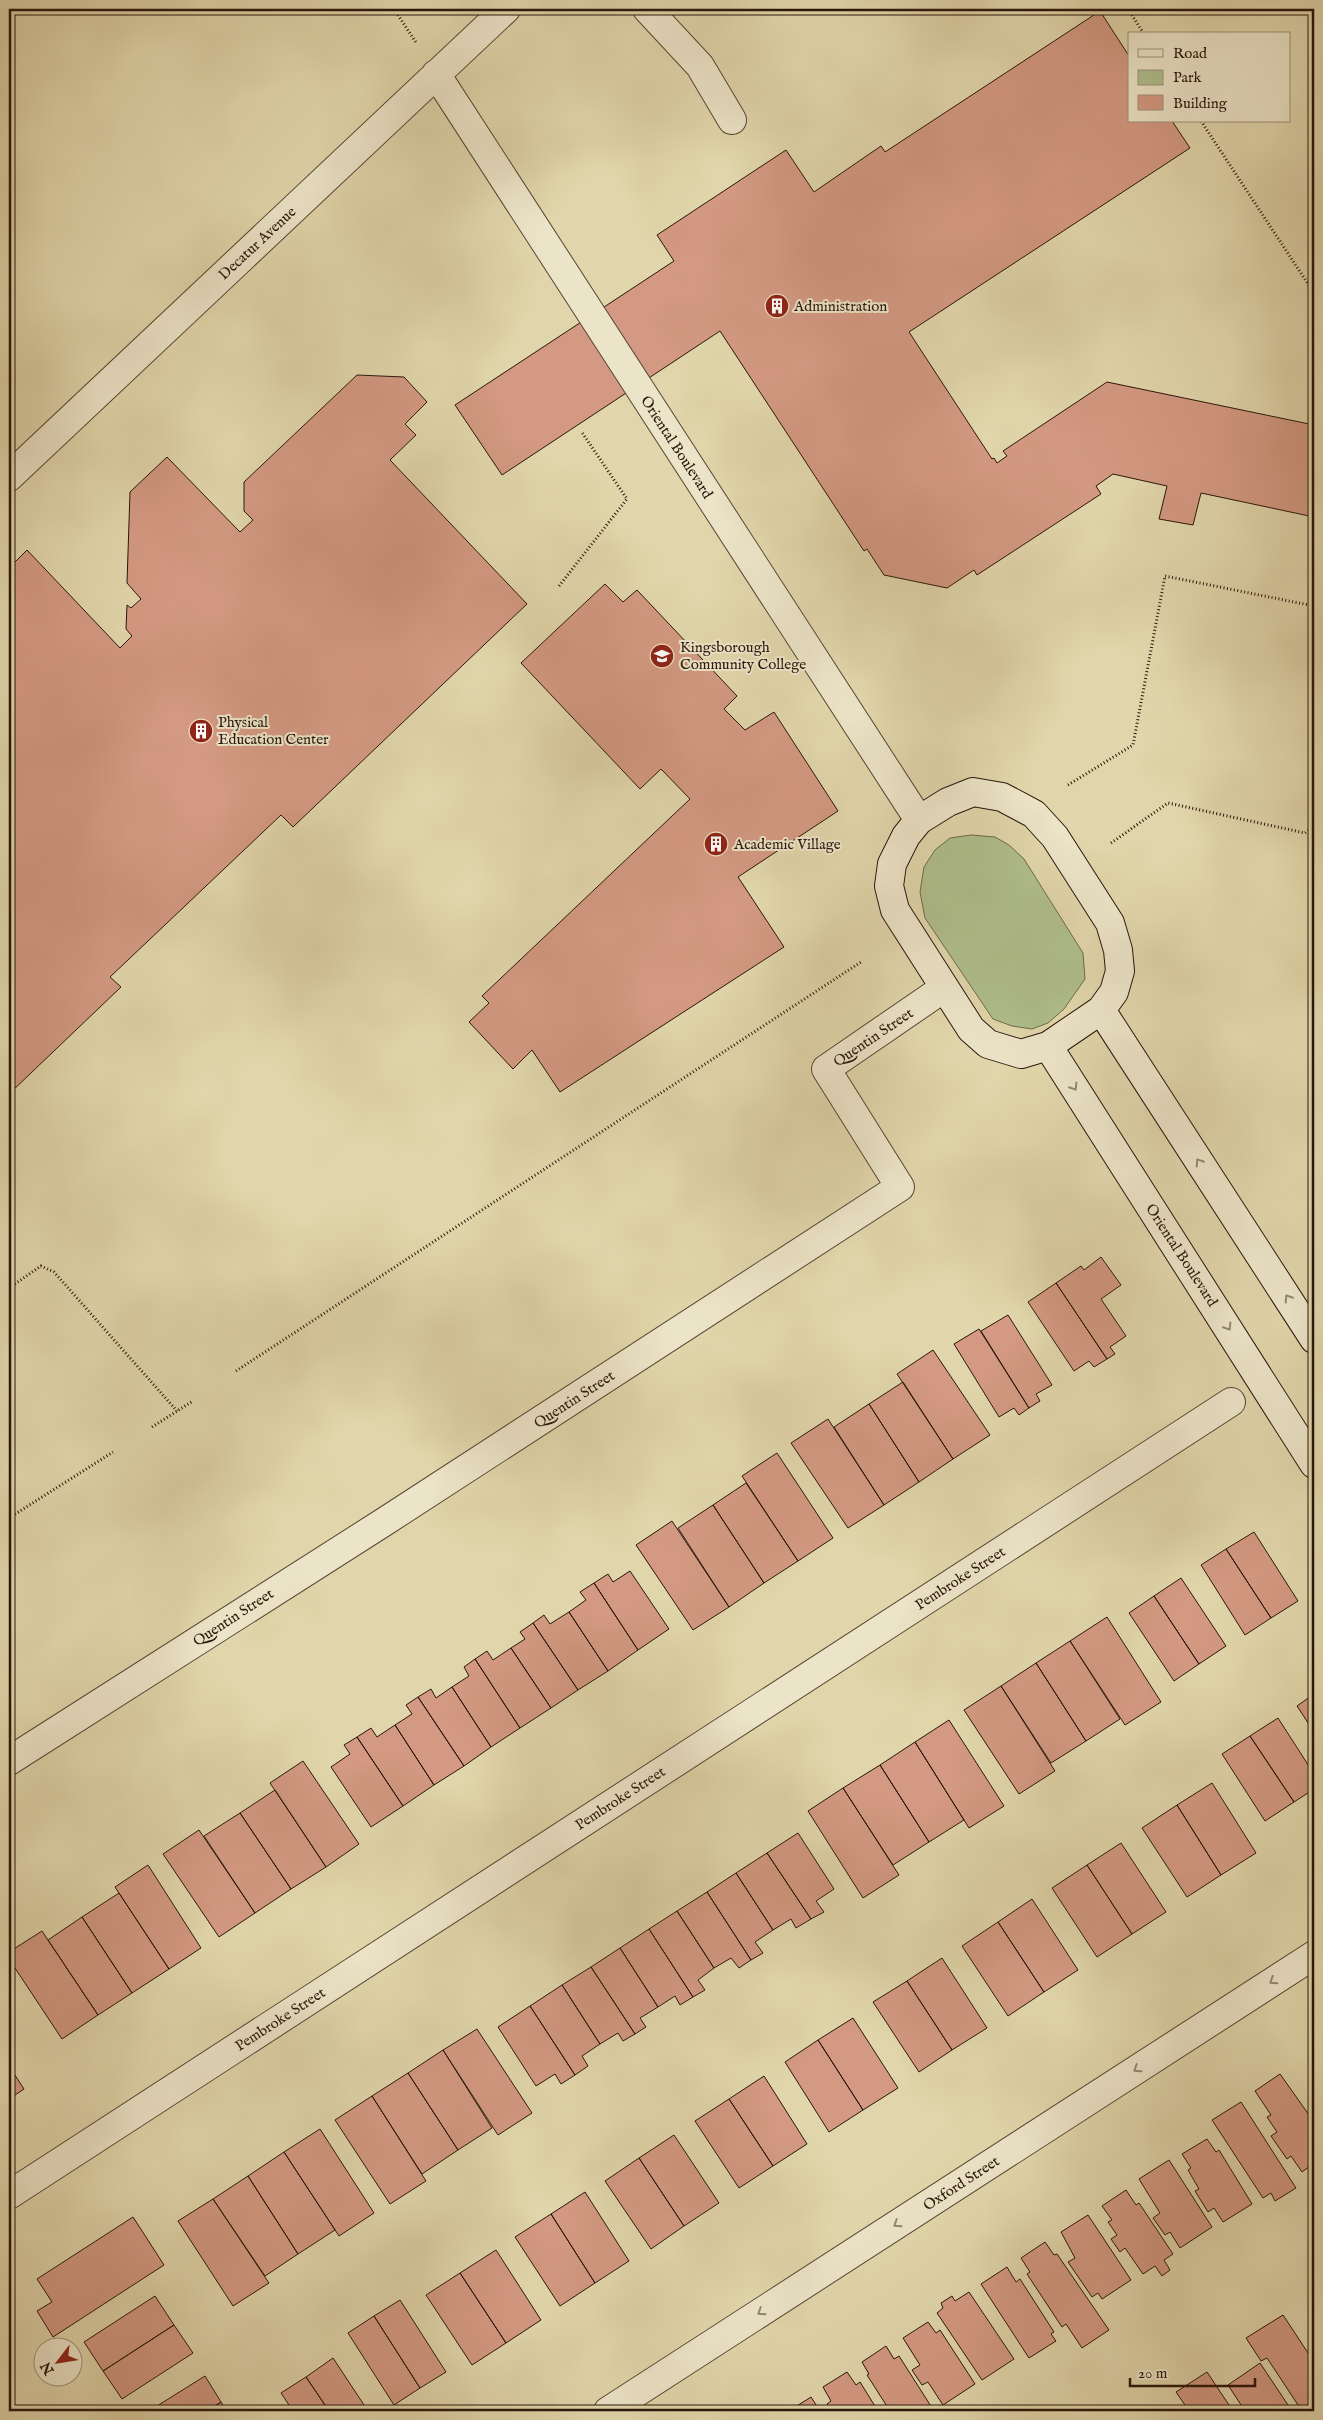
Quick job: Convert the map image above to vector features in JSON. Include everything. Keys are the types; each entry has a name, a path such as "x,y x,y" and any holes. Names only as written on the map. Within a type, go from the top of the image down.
{"street":[{"name":"Decatur Avenue","path":"9,477 506,9"},
{"path":"647,9 700,66 732,120"},
{"name":"Oriental Boulevard","path":"436,74 919,820"},
{"path":"973,792 1002,797 1034,814 1055,837 1110,923 1118,950 1120,971 1114,992 1101,1010 1048,1046 1021,1054 988,1044 971,1029 895,910 889,886 892,864 906,836 919,820 948,802 973,792"},
{"name":"Quentin Street","path":"9,1761 393,1516 900,1187 826,1069 944,988"},
{"path":"1101,1010 1314,1339"},
{"name":"Oriental Boulevard","path":"1048,1046 1314,1464"},
{"name":"Pembroke Street","path":"9,2195 1231,1402"},
{"name":"Oxford Street","path":"608,2411 1314,1954"}],"path":[{"path":"394,9 419,47"},
{"path":"1128,9 1143,32"},
{"path":"1201,122 1314,293"},
{"path":"559,586 627,499 580,431"},
{"path":"1068,785 1133,746 1165,576 1314,606"},
{"path":"1111,842 1168,803 1305,833 1314,826"},
{"path":"236,1370 861,962"},
{"path":"9,1288 41,1266 54,1272 177,1411"},
{"path":"152,1427 193,1401"},
{"path":"9,1518 113,1452"}],"green space":[{"path":"971,835 995,837 1009,845 1024,859 1083,953 1085,979 1064,1009 1048,1023 1032,1029 1012,1026 993,1019 925,918 920,892 924,867 935,850 950,838"}],"building":[{"name":"Administration","path":"1100,11 1128,54 1128,122 1173,122 1190,148 909,332 992,459 994,458 997,463 1007,456 1003,451 1107,382 1314,425 1314,517 1201,493 1193,525 1159,519 1167,486 1113,474 1096,486 1101,494 977,575 974,570 947,588 884,575 867,549 864,551 720,331 502,475 455,405 674,261 657,235 786,150 814,192 881,146 885,152"},
{"name":"Physical Education Center","path":"357,375 404,377 427,402 405,424 416,435 390,460 527,604 293,827 281,815 110,977 121,987 9,1094 9,568 27,550 120,648 132,636 126,629 127,605 131,608 141,599 127,583 130,492 167,457 240,532 253,520 244,511 244,482"},
{"name":"Academic Village","path":"605,584 623,602 637,590 737,696 724,709 745,730 774,712 838,811 738,877 784,947 560,1092 532,1050 513,1069 469,1022 489,1003 482,996 690,799 661,769 640,789 521,663"},
{"path":"1101,1257 1121,1285 1101,1299 1126,1336 1110,1347 1115,1354 1107,1359 1056,1283 1081,1266 1084,1270"},
{"path":"1056,1283 1107,1359 1094,1367 1089,1361 1074,1371 1028,1302"},
{"path":"1008,1315 1052,1385 1036,1394 1040,1401 1029,1408 981,1331"},
{"path":"979,1329 1029,1408 1019,1415 1014,1408 999,1417 954,1344"},
{"path":"933,1350 990,1435 953,1459 897,1374"},
{"path":"903,1382 953,1459 919,1482 869,1404"},
{"path":"869,1404 919,1482 884,1505 834,1427"},
{"path":"828,1419 884,1505 848,1528 791,1443"},
{"path":"777,1453 833,1538 798,1561 742,1476"},
{"path":"746,1483 798,1561 764,1583 713,1505"},
{"path":"713,1505 764,1583 729,1607 678,1528"},
{"path":"672,1521 729,1607 693,1630 636,1545"},
{"path":"1254,1532 1298,1601 1271,1618 1226,1549"},
{"path":"1226,1549 1271,1618 1245,1635 1201,1565"},
{"path":"630,1571 669,1629 638,1650 594,1583 608,1574 613,1582"},
{"path":"1181,1578 1226,1646 1199,1664 1154,1596"},
{"path":"594,1583 638,1650 608,1671 569,1612 586,1600 580,1592"},
{"path":"1154,1596 1199,1664 1174,1681 1129,1613"},
{"path":"569,1612 608,1671 578,1690 533,1623 544,1615 550,1624"},
{"path":"1107,1617 1161,1702 1125,1725 1070,1641"},
{"path":"533,1623 578,1690 551,1708 511,1648 525,1639 520,1632"},
{"path":"1070,1641 1120,1719 1086,1741 1036,1663"},
{"path":"511,1648 551,1708 520,1728 475,1659 487,1651 493,1660"},
{"path":"475,1659 520,1728 491,1747 452,1687 469,1676 464,1667"},
{"path":"1036,1663 1086,1741 1051,1763 1001,1686"},
{"path":"1001,1686 1055,1771 1019,1794 964,1710"},
{"path":"452,1687 491,1747 464,1766 418,1697 431,1689 436,1698"},
{"path":"1314,1694 1314,1732 1297,1706"},
{"path":"418,1697 464,1766 434,1785 395,1725 412,1714 406,1705"},
{"path":"1278,1718 1314,1774 1314,1789 1294,1802 1250,1736"},
{"path":"949,1720 1004,1806 969,1828 915,1742"},
{"path":"395,1725 434,1785 403,1806 357,1737 371,1728 377,1737"},
{"path":"1250,1736 1294,1802 1265,1821 1222,1754"},
{"path":"357,1737 403,1806 371,1827 331,1767 350,1754 344,1745"},
{"path":"915,1742 964,1820 929,1842 880,1765"},
{"path":"303,1761 359,1844 326,1867 270,1783"},
{"path":"880,1765 929,1842 893,1865 843,1788"},
{"path":"1212,1783 1256,1853 1221,1875 1177,1805"},
{"path":"843,1788 899,1875 863,1898 808,1811"},
{"path":"275,1790 326,1867 291,1889 240,1813"},
{"path":"1177,1805 1221,1875 1187,1897 1142,1828"},
{"path":"240,1813 291,1889 255,1913 204,1836"},
{"path":"199,1830 255,1913 219,1937 163,1854"},
{"path":"798,1833 834,1889 816,1901 824,1912 811,1919 767,1853"},
{"path":"1121,1843 1166,1912 1132,1934 1087,1865"},
{"path":"767,1853 811,1919 796,1928 791,1919 773,1930 736,1873"},
{"path":"148,1865 201,1948 169,1969 115,1887"},
{"path":"1087,1865 1132,1934 1097,1957 1052,1888"},
{"path":"736,1873 773,1930 755,1942 763,1953 751,1960 707,1892"},
{"path":"707,1892 751,1960 739,1968 731,1958 714,1968 677,1911"},
{"path":"119,1893 169,1969 132,1993 82,1917"},
{"path":"1032,1899 1078,1970 1044,1992 998,1922"},
{"path":"677,1911 714,1968 698,1980 705,1990 693,1997 649,1929"},
{"path":"82,1917 132,1993 98,2015 48,1940"},
{"path":"998,1922 1044,1992 1008,2016 962,1946"},
{"path":"649,1929 693,1997 680,2005 675,1996 658,2007 620,1948"},
{"path":"42,1931 98,2015 62,2039 9,1959 9,1952"},
{"path":"620,1948 658,2007 640,2018 646,2027 635,2034 591,1967"},
{"path":"942,1958 987,2028 952,2050 907,1981"},
{"path":"591,1967 635,2034 623,2041 618,2033 600,2044 562,1985"},
{"path":"907,1981 952,2050 919,2072 873,2002"},
{"path":"562,1985 600,2044 582,2056 588,2066 575,2075 530,2006"},
{"path":"530,2006 575,2075 561,2084 555,2074 536,2086 498,2027"},
{"path":"853,2018 898,2088 863,2110 818,2040"},
{"path":"477,2029 532,2113 498,2135 443,2050"},
{"path":"818,2040 863,2110 829,2132 785,2062"},
{"path":"443,2050 492,2128 458,2150 408,2073"},
{"path":"9,2066 24,2089 9,2099"},
{"path":"408,2073 458,2150 422,2174 372,2096"},
{"path":"1280,2074 1314,2122 1314,2171 1310,2166 1302,2172 1291,2156 1287,2159 1271,2136 1277,2132 1267,2117 1271,2115 1255,2091"},
{"path":"764,2076 807,2144 773,2166 729,2099"},
{"path":"372,2096 426,2181 390,2204 335,2120"},
{"path":"729,2099 773,2166 739,2188 695,2121"},
{"path":"1241,2102 1296,2188 1275,2201 1271,2193 1263,2198 1212,2120"},
{"path":"320,2129 374,2213 339,2236 284,2152"},
{"path":"674,2135 719,2203 684,2226 639,2158"},
{"path":"1207,2139 1216,2152 1219,2150 1252,2204 1223,2222 1214,2208 1208,2212 1195,2191 1199,2189 1188,2170 1191,2168 1182,2154"},
{"path":"284,2152 335,2230 298,2254 248,2176"},
{"path":"639,2158 684,2226 651,2249 605,2181"},
{"path":"1169,2160 1212,2227 1180,2248 1170,2232 1165,2235 1153,2218 1160,2213 1139,2179"},
{"path":"248,2176 298,2254 265,2276 213,2199"},
{"path":"1126,2190 1136,2205 1139,2203 1173,2254 1164,2260 1170,2270 1162,2276 1155,2266 1143,2274 1125,2248 1120,2252 1111,2239 1117,2235 1108,2222 1112,2220 1102,2206"},
{"path":"585,2192 629,2261 595,2283 551,2214"},
{"path":"213,2199 269,2283 233,2306 178,2221"},
{"path":"551,2214 595,2283 560,2306 515,2237"},
{"path":"1088,2215 1131,2280 1102,2299 1098,2293 1092,2297 1068,2262 1075,2258 1061,2232"},
{"path":"133,2217 164,2265 53,2337 37,2311 52,2302 37,2279"},
{"path":"1045,2242 1054,2255 1057,2254 1109,2330 1082,2348 1066,2324 1062,2327 1027,2274 1030,2272 1021,2258"},
{"path":"496,2250 541,2320 506,2343 460,2273"},
{"path":"1007,2267 1016,2282 1020,2279 1054,2332 1051,2334 1056,2341 1029,2358 981,2284"},
{"path":"460,2273 506,2343 472,2365 426,2295"},
{"path":"969,2292 1014,2359 982,2380 937,2313 943,2308 941,2303 952,2296 955,2301"},
{"path":"155,2296 174,2325 103,2371 84,2342"},
{"path":"400,2300 446,2372 420,2388 374,2316"},
{"path":"1283,2315 1314,2362 1314,2411 1302,2411 1267,2358 1261,2361 1246,2338"},
{"path":"374,2316 420,2388 394,2405 348,2333"},
{"path":"928,2322 936,2333 940,2330 975,2384 943,2405 928,2382 922,2385 912,2370 920,2365 903,2338"},
{"path":"174,2325 193,2353 122,2399 103,2371"},
{"path":"1314,2328 1314,2343 1308,2333"},
{"path":"886,2346 894,2359 899,2356 934,2411 890,2411 867,2375 869,2374 862,2362"},
{"path":"333,2358 368,2411 329,2411 306,2377"},
{"path":"1260,2363 1292,2411 1245,2411 1228,2385"},
{"path":"847,2372 856,2385 860,2382 878,2411 832,2411 827,2404 831,2401 823,2387"},
{"path":"1207,2372 1233,2411 1189,2411 1176,2392"},
{"path":"205,2376 221,2402 207,2411 149,2411"},
{"path":"306,2377 329,2411 293,2411 281,2393"},
{"path":"811,2397 820,2411 789,2411"},
{"path":"221,2402 227,2411 207,2411"}],"place":[{"name":"Administration","path":"777,306"},
{"name":"Kingsborough Community College","path":"662,656"},
{"name":"Physical Education Center","path":"201,731"},
{"name":"Academic Village","path":"716,844"}]}
